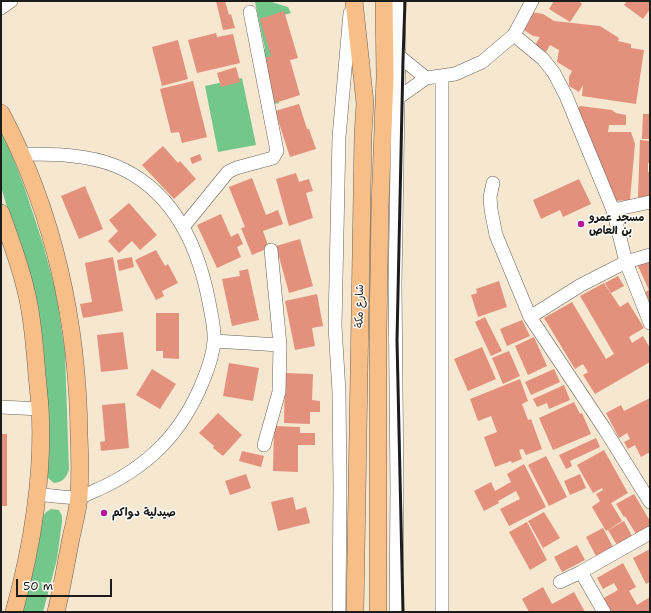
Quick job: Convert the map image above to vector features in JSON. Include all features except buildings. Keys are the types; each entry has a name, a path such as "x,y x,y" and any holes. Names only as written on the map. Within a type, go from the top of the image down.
{"main road":[{"name":"شارع مكة","path":"352,1 365,103 362,143 355,612"},
{"name":"شارع مكة","path":"378,612 378,338 380,206 385,77 384,1"},
{"path":"1,113 21,154 42,207 64,290 71,325 79,402 79,498 56,612"},
{"path":"1,213 27,292 34,335 40,409 38,494 26,565 14,612"}],"street":[{"path":"1,8 11,1"},
{"path":"339,612 339,392 335,326 339,137 352,1"},
{"path":"396,612 397,488 395,284 399,56 397,1"},
{"path":"398,98 426,78 466,70 482,62 514,35 532,1"},
{"path":"184,226 228,172 236,168 269,160 276,155 277,151 250,12"},
{"path":"514,35 543,59 554,73 566,96 613,210 626,262 650,323"},
{"path":"399,56 426,78"},
{"path":"442,76 442,612"},
{"path":"21,154 52,154 93,158 116,166 134,176 149,186 160,196 184,226 196,255 206,285 214,341 208,370 195,401 177,430 150,457 130,473 79,498 38,494"},
{"path":"493,183 490,197 496,235 530,317 604,428 650,502"},
{"path":"613,210 650,202"},
{"path":"264,445 279,392 280,346 271,250"},
{"path":"530,317 581,285 626,262 650,255"},
{"path":"214,341 280,346"},
{"path":"1,407 40,409"},
{"path":"560,582 581,572 650,533"},
{"path":"581,572 604,612"}],"green space":[{"path":"253,1 268,1 288,7 291,13 270,19 278,59 271,61 279,103 271,105 260,50 265,49 255,2"},
{"path":"242,78 256,145 218,152 205,86"},
{"path":"1,127 24,186 43,244 56,293 65,353 69,470 64,479 60,482 54,483 48,478 46,468 34,297 1,187"},
{"path":"51,509 59,510 62,516 62,522 57,559 43,612 22,612 42,519 45,513"}],"railway":[{"path":"403,612 397,340 405,1"}],"place":[{"name":"مسجد عمرو بن العاص","path":"581,224"},
{"name":"صيدلية دواكم","path":"104,513"}]}
